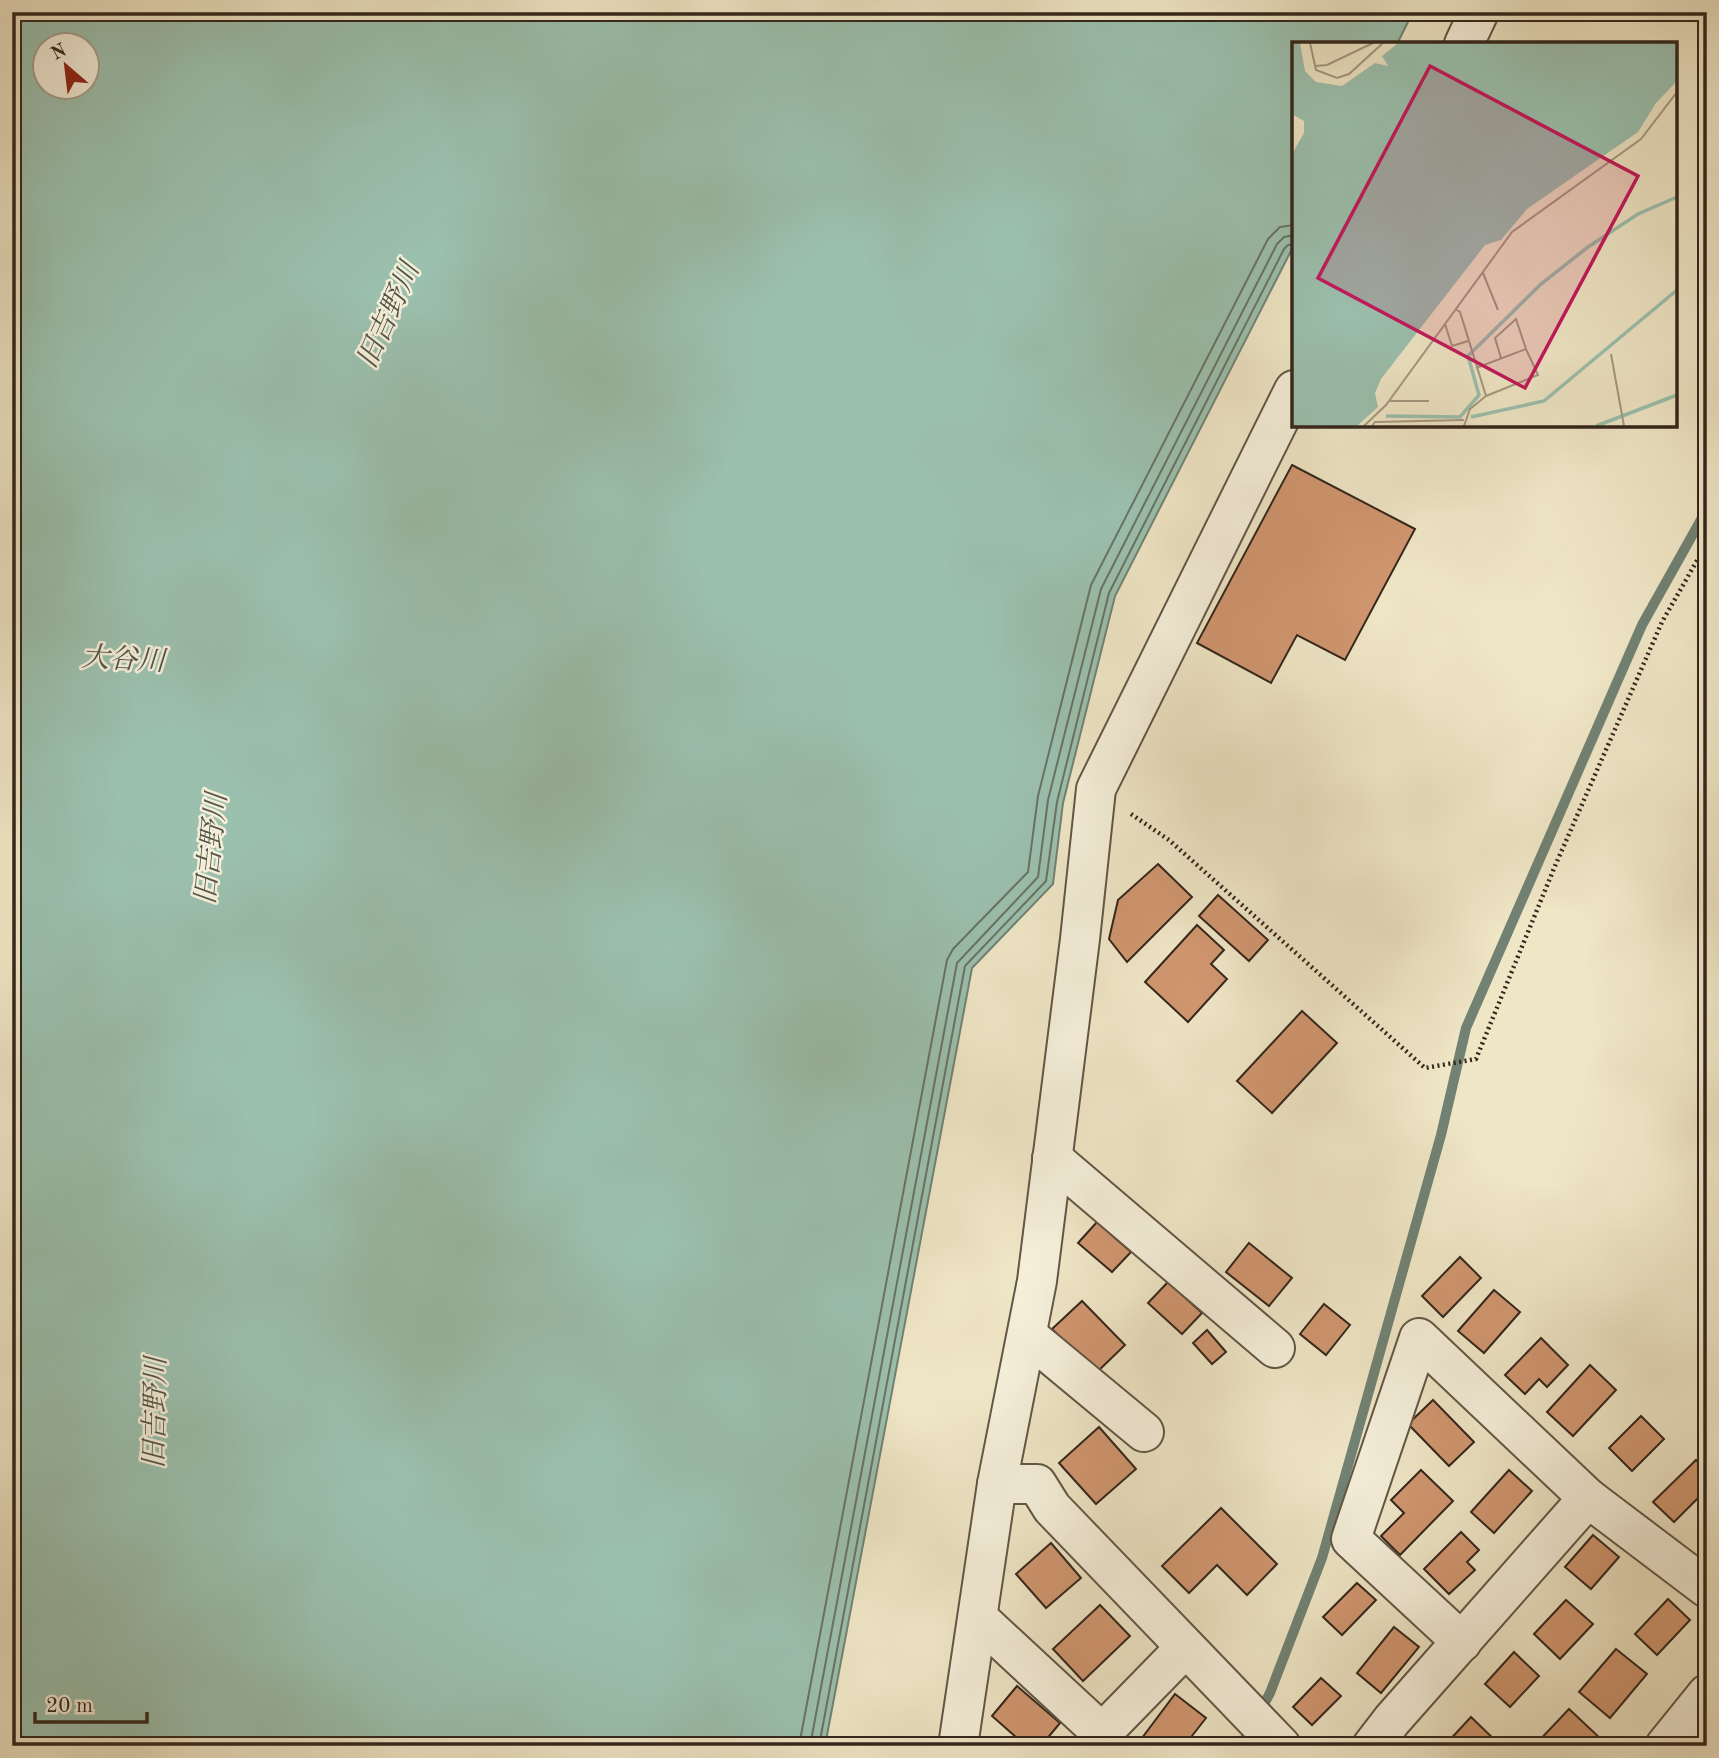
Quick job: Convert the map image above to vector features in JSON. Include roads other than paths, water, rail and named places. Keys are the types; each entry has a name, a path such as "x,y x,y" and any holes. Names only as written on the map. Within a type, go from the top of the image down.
{"street":[{"path":"1465,42 1479,12"},
{"path":"958,1746 997,1484 1027,1335 1052,1158 1096,789 1292,394"},
{"path":"1052,1158 1275,1348"},
{"path":"1027,1335 1144,1432"},
{"path":"1462,1642 1351,1539 1419,1338 1588,1498 1707,1588"},
{"path":"997,1484 1037,1484 1052,1508 1281,1746"},
{"path":"1372,1746 1588,1498"},
{"path":"978,1618 1102,1733 1185,1648"},
{"path":"1665,1746 1707,1694"}],"water":[{"path":"12,12 1413,12 1398,42 1292,42 1292,249 1115,596 1063,803 1053,884 972,968 825,1746 12,1746"}],"waterway":[{"path":"1241,1746 1270,1693 1322,1558 1441,1135 1466,1028 1642,625 1707,509"}],"water label":[{"name":"旧吉野川","path":"390,316"},
{"name":"大谷川","path":"123,661"},
{"name":"旧吉野川","path":"213,849"},
{"name":"旧吉野川","path":"157,1413"}]}
